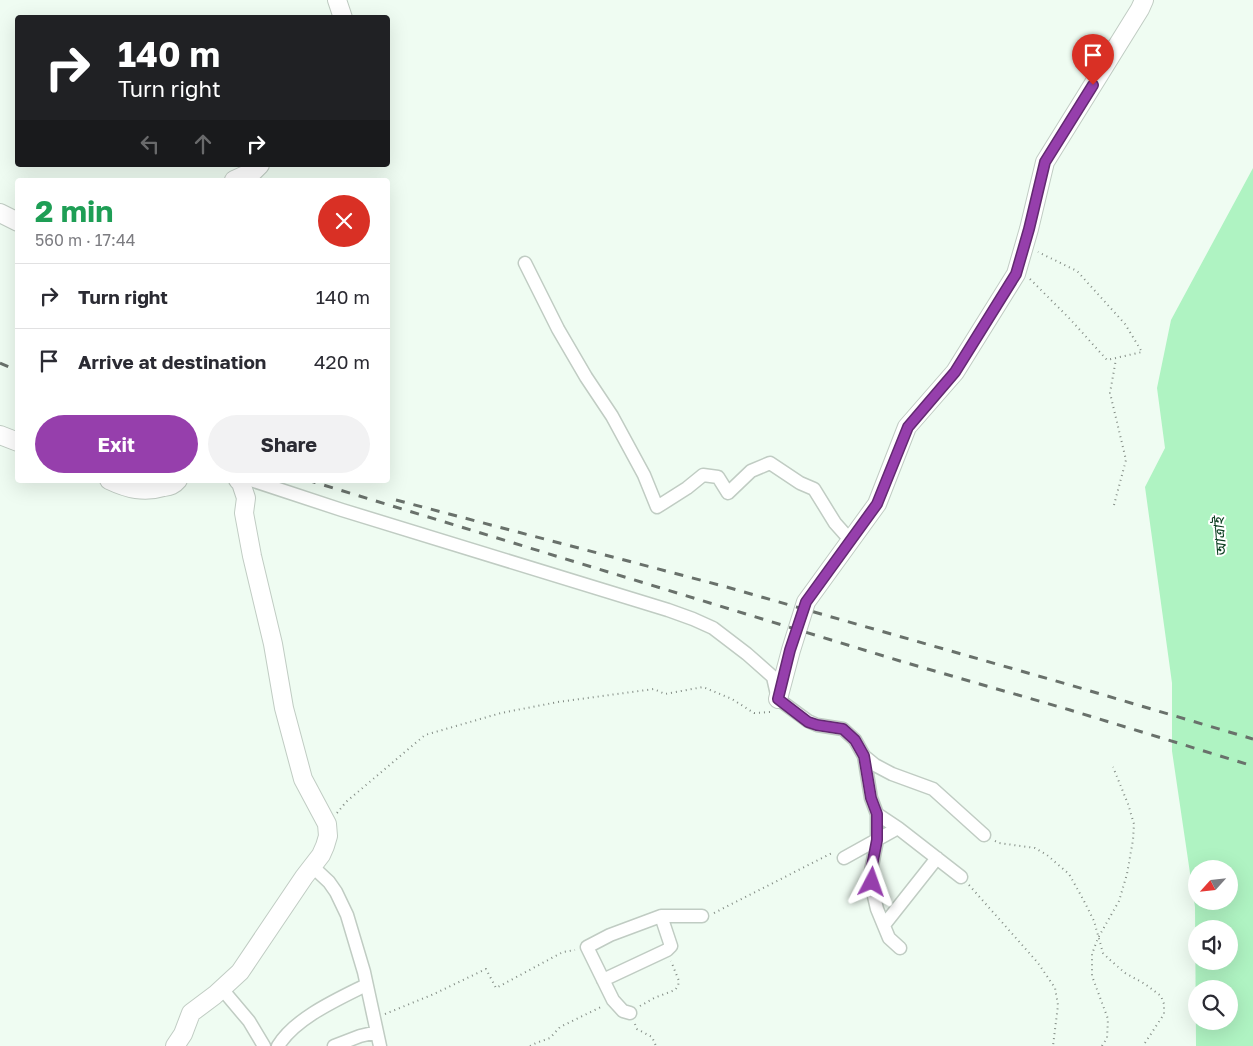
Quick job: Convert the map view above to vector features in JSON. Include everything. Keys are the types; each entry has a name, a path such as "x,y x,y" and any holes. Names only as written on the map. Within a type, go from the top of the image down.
{"street":[{"path":"778,699 790,650 806,602 877,504 908,427 955,372 1016,274 1045,162 1144,0"},
{"path":"238,178 254,171 258,167"},
{"path":"0,213 15,220"},
{"path":"525,263 558,330 612,416 644,476 657,507 687,488 702,475 718,477 728,492 751,471 770,463 800,483 814,489 835,523 851,540"},
{"path":"0,435 15,441"},
{"path":"115,483 143,491 158,489 175,483"},
{"path":"175,1046 183,1034 191,1013 240,972 321,855 328,836 327,824 303,779 284,708 273,644 252,556 244,513 246,498 242,483"},
{"path":"260,483 668,610 713,628 747,654 773,678 778,699 808,722 843,729 855,740 864,756 871,798 877,814 877,840 871,871 873,892 877,909 889,938 900,948"},
{"path":"864,756 875,765 892,774 933,789 984,835"},
{"path":"877,814 926,848 961,877"},
{"path":"844,858 898,828"},
{"path":"884,925 937,858"},
{"path":"312,867 329,882 347,914 380,1046"},
{"path":"603,980 668,950 671,946 661,916"},
{"path":"630,1013 623,1012 612,1000 587,948 610,935 661,916 702,916"},
{"path":"278,1046 283,1038 301,1022 321,1008 366,985"},
{"path":"222,989 249,1021 264,1046"},
{"path":"334,1046 377,1032"}],"path":[{"path":"1018,267 1108,360 1142,352 1125,324 1077,271 1024,245"},
{"path":"1114,505 1126,460 1110,393 1116,358"},
{"path":"327,824 346,802 426,735 501,713 558,702 654,689 665,694 703,687 732,699 754,713 770,712 778,699"},
{"path":"1102,1046 1107,1038 1108,1019 1092,976 1092,954 1098,938 1118,900 1127,874 1134,824 1113,767"},
{"path":"984,835 999,843 1035,848 1047,854 1069,874 1094,921 1103,953 1125,973 1161,996 1164,1004 1164,1014 1143,1046"},
{"path":"702,916 711,914 834,852 844,858"},
{"path":"961,877 1038,963 1055,988 1058,1005 1053,1046"},
{"path":"374,1019 434,994 486,969 496,988 563,952 587,948"},
{"path":"656,1046 652,1037 637,1029 630,1013 654,998 675,990 678,986 679,981 668,950"},
{"path":"530,1046 550,1038 560,1027 612,1000"}],"water":[{"name":"আত্রাই","path":"1253,168 1253,1046 1196,1046 1196,1030 1238,1030 1238,980 1196,980 1195,970 1238,970 1238,920 1195,920 1195,910 1238,910 1238,860 1188,860 1172,751 1172,683 1145,487 1165,448 1157,388 1171,320"}],"railway":[{"path":"0,363 15,370"},
{"path":"317,483 900,661 1070,710 1253,766"},
{"path":"396,500 723,586 1253,739"}],"route":[{"path":"872,882 871,871 877,840 877,814 871,798 864,756 855,740 843,729 808,722 778,699 790,650 806,602 877,504 908,427 955,372 1016,274 1045,162 1093,85"}]}
